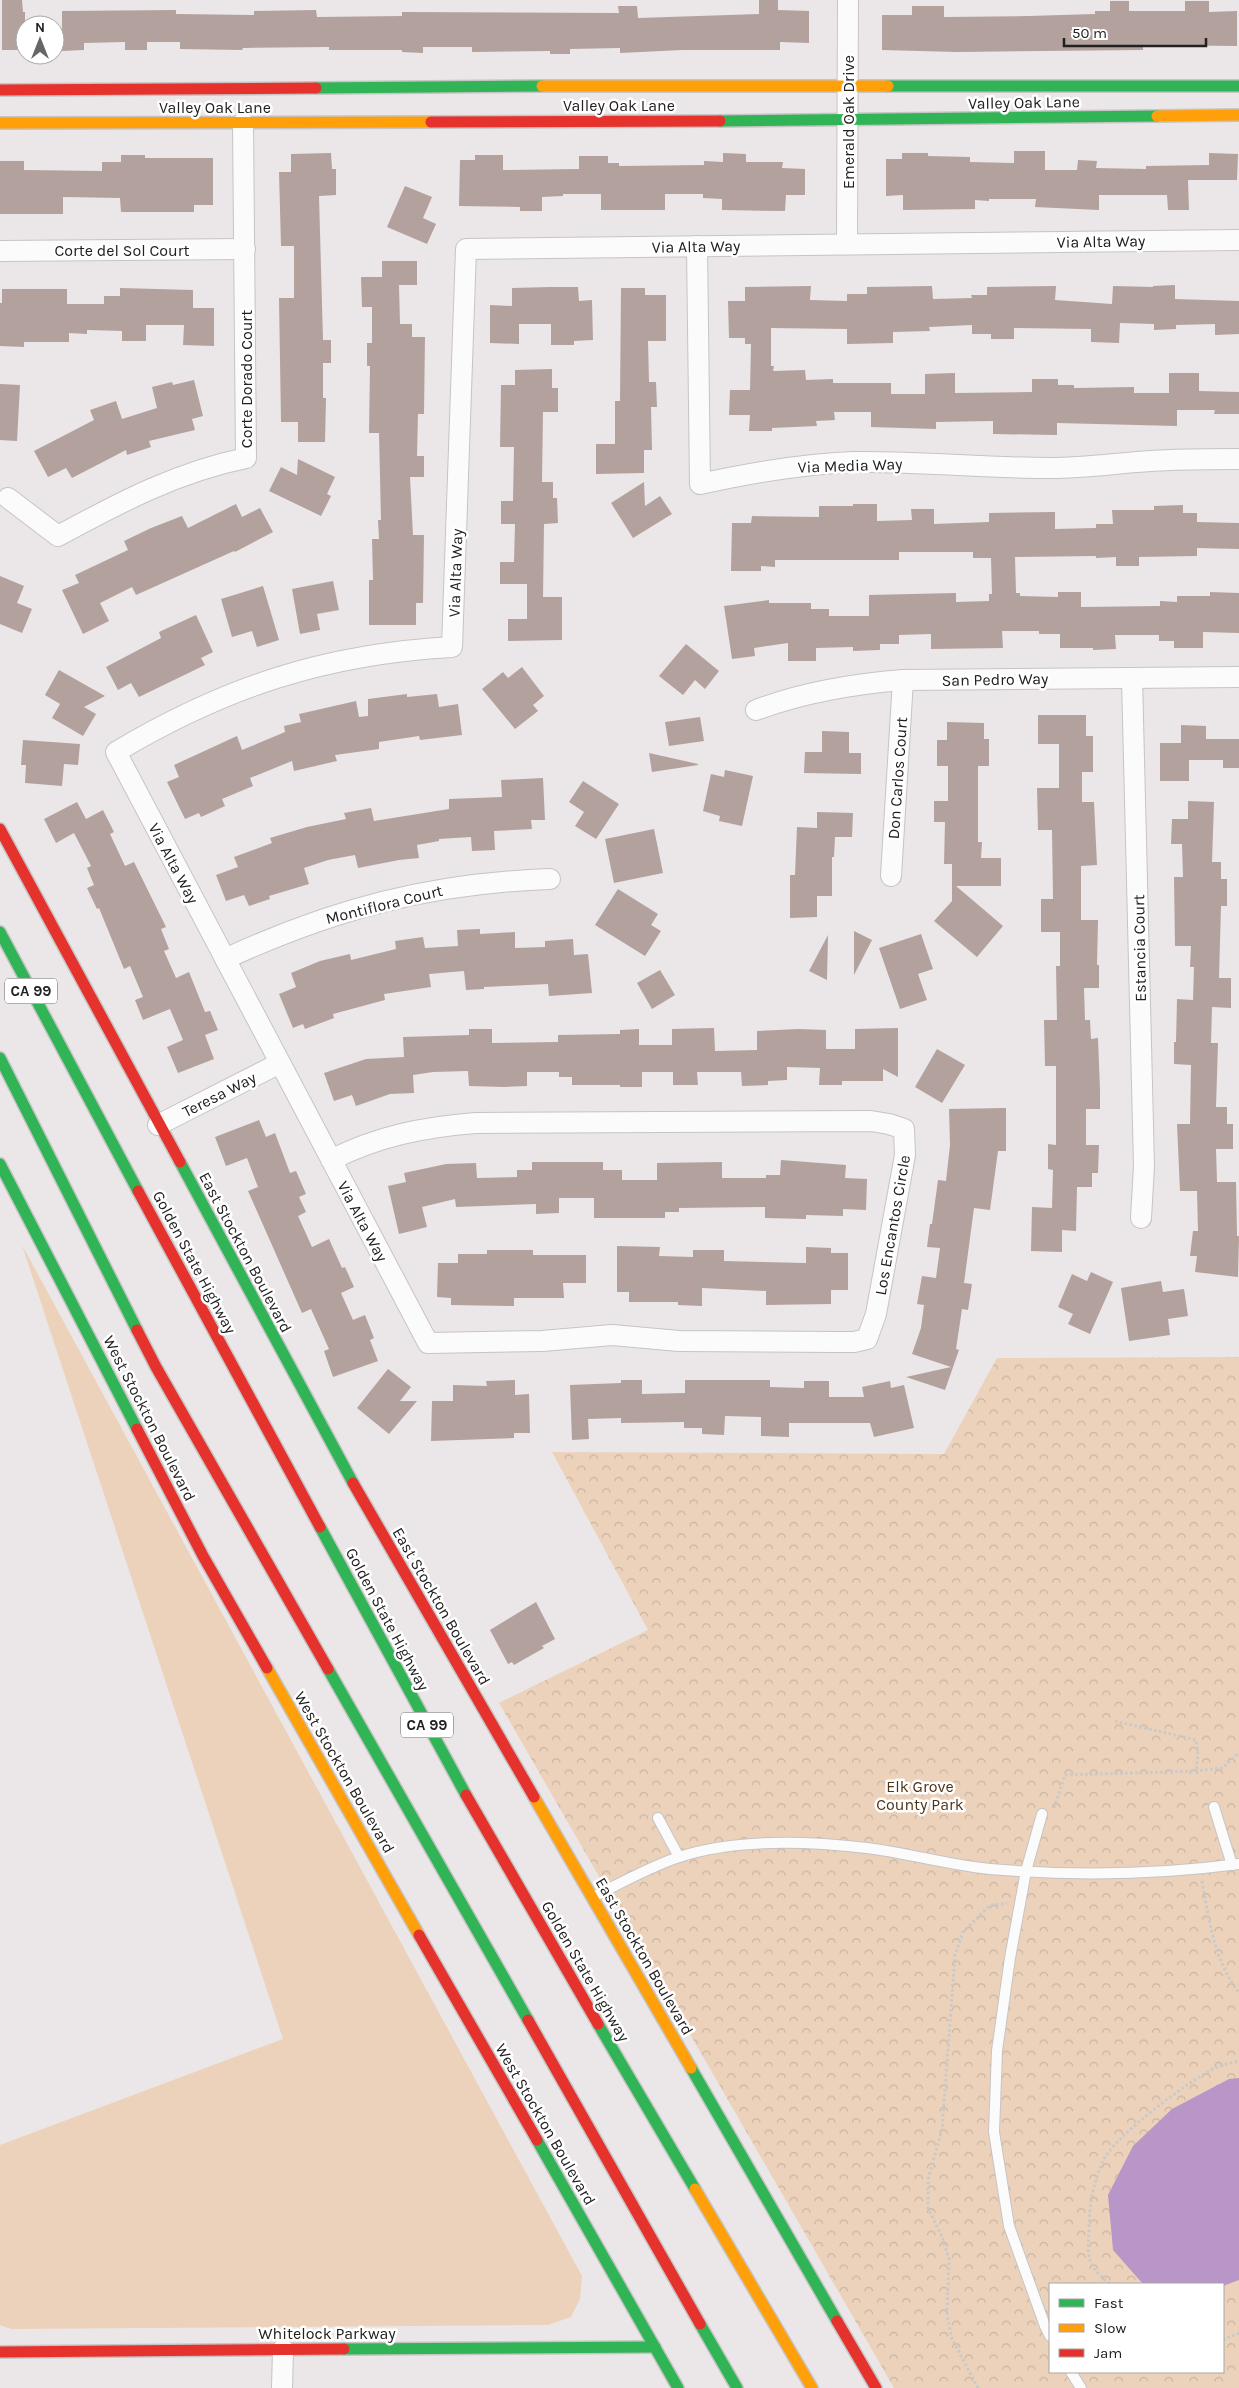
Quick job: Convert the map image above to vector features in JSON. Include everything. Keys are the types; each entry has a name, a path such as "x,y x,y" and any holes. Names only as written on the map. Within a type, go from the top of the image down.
{"main road":[{"name":"Valley Oak Lane","path":"0,90 243,93 849,86 1239,86"},
{"name":"Valley Oak Lane","path":"0,123 243,119 849,120 1239,115"},
{"name":"East Stockton Boulevard","path":"0,829 363,1502 876,2388"},
{"name":"Golden State Highway","path":"0,932 485,1831 812,2388"},
{"path":"0,1058 156,1366 737,2388"},
{"name":"West Stockton Boulevard","path":"0,1164 203,1556 678,2388"},
{"name":"Whitelock Parkway","path":"0,2352 654,2347"}],"street":[{"name":"Emerald Oak Drive","path":"848,0 848,244"},
{"name":"Corte Dorado Court","path":"8,498 58,536 160,483 224,462 246,458 243,119"},
{"name":"Via Alta Way","path":"428,1343 116,752 197,708 239,690 283,675 372,654 452,647 466,249 1239,240"},
{"name":"Via Media Way","path":"697,246 700,484 752,473 852,462 902,462 992,468 1064,468 1170,460 1239,459"},
{"name":"Corte del Sol Court","path":"0,251 245,249"},
{"name":"San Pedro Way","path":"756,710 819,690 862,683 903,680 1239,677"},
{"name":"Estancia Court","path":"1132,678 1144,1166 1140,1218"},
{"name":"Don Carlos Court","path":"891,876 903,680"},
{"name":"Montiflora Court","path":"225,959 279,934 329,916 379,902 432,890 476,884 550,879"},
{"name":"Teresa Way","path":"158,1125 280,1064"},
{"name":"Los Encantos Circle","path":"331,1160 352,1149 386,1137 437,1126 476,1123 871,1121 904,1129 905,1155 876,1314 867,1339 836,1342 679,1341 612,1335 542,1341 428,1343"},
{"path":"282,2388 283,2349"}],"lane":[{"path":"593,1897 647,1870 679,1857 708,1849 777,1842 867,1848 988,1869 1071,1874 1200,1869 1235,1864 1214,1807"},
{"path":"1047,1813 1026,1870 1010,1958 997,2051 994,2132 1009,2226 1049,2334"},
{"path":"658,1818 679,1857"},
{"path":"1072,2373 1081,2388"}],"path":[{"path":"1115,1721 1196,1740 1198,1755 1196,1771"},
{"path":"1047,1813 1065,1775 1196,1771 1222,1768 1239,1753"},
{"path":"1200,1869 1212,1936 1226,1975 1239,1993"},
{"path":"978,2388 952,2339 947,2315 949,2259 942,2237 928,2208 928,2179 942,2130 954,1955 963,1932 989,1906 1020,1902"},
{"path":"1109,2283 1094,2271 1088,2253 1089,2206 1103,2160 1115,2142 1174,2094 1217,2066 1239,2061"},
{"path":"1224,2340 1239,2333"}],"green space":[{"path":"22,1245 582,2276 580,2299 571,2317 548,2325 11,2329 0,2325 0,2145 283,2039"},
{"name":"Elk Grove County Park","path":"1239,1357 1239,2388 894,2388 499,1703 648,1630 552,1452 944,1454 997,1358"}],"shaded area":[{"path":"1239,2078 1239,2280 1224,2286 1224,2283 1142,2283 1113,2250 1108,2195 1133,2146 1172,2109 1229,2079"}],"building":[{"path":"2,0 22,0 25,15 15,15 15,50 2,50"},
{"path":"759,0 778,0 778,10 809,11 809,43 780,42 780,50 682,50 620,53 620,48 570,49 570,54 550,54 550,51 472,52 472,47 423,47 423,53 402,52 402,50 329,50 329,47 243,48 242,50 180,49 180,42 147,42 147,50 125,50 125,42 84,43 84,50 65,51 65,15 62,15 62,11 176,10 176,14 254,15 254,11 316,10 317,17 402,16 402,12 619,13 618,6 637,6 638,18 759,14"},
{"path":"1110,1 1129,1 1129,11 1185,11 1185,1 1209,1 1209,12 1237,11 1237,46 1143,45 1143,50 957,52 882,50 882,15 912,15 912,6 944,6 944,17 1029,16 1095,14 1095,11 1110,11"},
{"path":"1014,151 1045,151 1045,170 1077,170 1078,160 1097,161 1096,168 1146,169 1146,166 1209,165 1209,153 1238,154 1237,180 1188,180 1189,210 1168,210 1167,195 1099,195 1099,210 1035,207 1036,199 989,199 989,201 975,200 975,209 903,210 903,195 886,196 886,159 902,159 902,153 928,153 928,156 970,157 970,162 1014,163"},
{"path":"331,153 332,169 336,169 336,195 319,196 323,340 331,340 331,363 323,363 323,398 326,398 325,442 298,442 298,422 281,422 279,298 294,298 294,246 281,246 279,172 291,172 291,154"},
{"path":"723,153 746,154 746,162 783,162 782,168 805,169 805,195 786,195 785,211 722,210 722,199 703,198 703,194 665,194 665,210 601,210 601,194 563,194 563,196 542,197 542,211 520,211 520,207 459,206 460,160 475,160 475,155 503,155 503,170 579,169 579,156 608,156 608,163 619,163 619,166 704,165 704,161 723,162"},
{"path":"121,155 145,155 145,158 213,158 213,205 194,205 194,212 121,212 120,198 63,197 63,214 0,214 0,161 24,161 24,170 102,171 102,162 121,162"},
{"path":"405,186 432,197 423,218 436,224 427,244 387,227"},
{"path":"382,261 417,261 417,285 399,285 400,324 412,324 412,337 425,337 424,414 418,414 417,456 424,456 424,477 410,477 413,535 424,535 423,603 416,603 416,625 369,625 369,580 373,580 372,539 379,539 378,520 381,520 379,433 369,433 370,366 367,366 367,343 372,343 372,307 362,307 361,277 382,277"},
{"path":"1175,285 1175,299 1239,301 1239,334 1215,335 1215,324 1176,325 1176,329 1154,330 1154,324 1120,323 1119,343 1091,342 1091,329 1014,328 1014,339 991,339 991,334 972,334 972,325 929,327 930,331 893,332 893,343 847,344 847,329 771,328 771,366 774,366 773,371 805,370 806,380 833,379 833,383 891,383 891,394 925,394 925,374 955,373 955,393 1032,392 1032,379 1058,379 1058,385 1074,385 1074,388 1134,387 1134,393 1169,393 1169,373 1199,373 1199,391 1239,392 1239,414 1214,414 1215,410 1177,410 1177,426 1057,423 1057,435 993,434 993,421 936,422 936,429 871,427 871,412 834,412 835,420 816,421 817,426 772,428 772,431 749,431 750,415 729,415 730,390 750,390 751,344 745,344 745,338 729,338 728,301 745,301 745,287 811,286 810,300 847,301 847,294 867,294 867,287 932,286 933,299 972,298 971,295 987,295 987,287 1056,286 1055,300 1112,304 1113,286 1153,287"},
{"path":"578,287 579,301 592,300 593,340 574,341 574,345 551,345 551,324 519,324 519,344 490,343 490,305 512,306 512,288"},
{"path":"120,288 193,290 193,308 214,308 214,346 183,345 184,325 146,325 146,341 122,341 122,331 87,330 87,334 69,333 69,342 24,342 24,347 0,346 0,303 2,303 2,289 67,289 67,304 104,304 104,296 120,296"},
{"path":"621,288 645,288 645,295 666,295 666,341 648,341 649,382 656,382 657,407 651,407 652,450 644,450 644,473 596,474 596,444 615,444 615,401 620,401"},
{"path":"552,369 552,388 558,388 558,412 543,412 542,482 553,482 553,498 557,498 558,523 544,524 543,597 562,597 562,640 508,641 508,619 527,619 527,584 500,584 500,562 514,562 515,524 501,524 501,501 513,501 514,447 500,447 501,385 515,385 515,370"},
{"path":"194,380 203,416 192,419 195,430 149,441 151,447 127,455 126,450 72,478 66,468 48,477 34,451 94,420 90,410 116,401 122,419 157,408 152,387 172,382 173,385"},
{"path":"0,384 20,385 17,441 0,440"},
{"path":"298,459 335,477 327,494 331,496 321,516 269,491 281,467 297,475"},
{"path":"644,482 645,506 660,496 672,514 633,538 611,503"},
{"path":"236,504 242,517 260,508 273,532 235,552 136,595 132,587 100,603 109,621 83,634 62,590 79,583 75,575 128,550 124,541 151,528 182,516 188,528"},
{"path":"853,504 877,504 877,521 912,520 911,509 934,509 934,524 989,522 989,513 1055,512 1055,529 1096,528 1096,524 1113,524 1112,510 1154,510 1154,506 1183,505 1183,513 1197,513 1197,522 1239,523 1239,549 1197,548 1197,556 1139,557 1139,566 1116,566 1116,557 1015,557 1016,593 1020,593 1020,596 1058,597 1058,592 1081,592 1081,607 1160,606 1160,601 1177,602 1177,596 1210,596 1210,592 1239,593 1239,633 1203,632 1203,648 1174,648 1174,641 1159,641 1159,635 1115,635 1116,649 1093,650 1093,648 1060,648 1060,634 1039,634 1039,631 1002,631 1003,648 931,649 931,634 899,635 899,644 880,644 880,650 853,651 853,647 816,648 816,661 788,661 788,643 754,648 755,656 732,659 724,606 769,600 769,603 811,603 811,609 829,609 829,616 869,616 869,595 956,593 956,602 989,601 989,594 992,594 991,558 973,558 973,552 899,552 899,560 775,560 775,567 761,566 761,571 731,571 732,523 751,523 752,516 819,517 819,506 853,506"},
{"path":"0,576 24,586 17,603 32,609 22,633 0,624"},
{"path":"333,581 339,610 317,614 320,630 300,634 292,589"},
{"path":"263,586 279,640 257,647 252,631 232,637 221,599"},
{"path":"196,615 213,652 201,658 205,665 139,697 131,683 118,690 106,667 161,638 159,632"},
{"path":"686,644 719,671 705,689 695,680 683,695 659,676"},
{"path":"522,667 544,696 533,705 538,711 515,729 482,689 503,672 508,678"},
{"path":"59,670 105,696 84,707 96,714 83,736 52,718 60,704 45,695"},
{"path":"407,694 407,697 437,694 439,707 458,704 462,735 420,740 419,736 379,742 379,749 335,755 337,761 294,771 292,761 250,778 253,786 222,799 225,806 201,817 199,813 185,819 167,782 179,777 174,765 237,736 242,750 285,732 284,726 301,722 299,714 356,701 359,717 368,716 368,699"},
{"path":"1038,715 1086,715 1086,736 1093,736 1093,772 1082,772 1082,802 1094,802 1097,865 1081,866 1081,920 1098,920 1097,965 1099,965 1099,988 1084,988 1085,1020 1090,1020 1091,1039 1098,1038 1100,1109 1086,1109 1086,1145 1099,1145 1098,1173 1092,1173 1092,1187 1077,1187 1076,1231 1062,1230 1062,1252 1031,1251 1032,1207 1052,1208 1053,1170 1048,1169 1048,1144 1056,1145 1056,1066 1045,1066 1044,1020 1057,1020 1056,966 1060,966 1060,932 1041,932 1041,899 1053,899 1052,830 1038,830 1037,788 1059,788 1059,744 1038,744"},
{"path":"700,717 704,741 669,746 665,722"},
{"path":"947,722 984,723 984,739 989,739 989,766 978,766 978,842 982,842 981,858 1001,858 1001,886 956,886 1003,926 977,957 934,921 952,901 952,864 944,864 945,822 934,822 934,801 948,801 948,766 937,766 937,740 947,740"},
{"path":"1181,725 1206,726 1206,739 1239,739 1239,768 1223,768 1223,760 1189,760 1189,781 1160,781 1160,743 1181,743"},
{"path":"822,731 849,732 849,753 861,753 861,774 804,773 805,752 822,752"},
{"path":"23,740 80,744 78,765 64,764 62,786 25,783 26,765 21,765"},
{"path":"649,753 698,764 698,765 652,772"},
{"path":"725,770 753,776 742,826 719,821 720,816 703,811 711,774 724,777"},
{"path":"543,778 545,820 531,820 532,829 494,831 495,850 472,851 471,837 439,839 439,841 417,845 419,858 358,868 355,855 328,860 304,868 309,884 269,896 270,899 249,906 244,895 226,901 216,875 238,867 234,857 272,843 270,838 307,827 346,819 344,813 371,808 374,821 449,809 449,799 502,797 501,780"},
{"path":"583,781 619,804 596,839 575,826 584,812 569,802"},
{"path":"1188,801 1214,802 1212,862 1221,862 1221,879 1227,879 1227,906 1221,906 1219,978 1231,978 1231,1008 1212,1007 1211,1043 1218,1043 1216,1107 1227,1107 1227,1124 1233,1124 1233,1149 1216,1149 1217,1182 1236,1182 1237,1236 1239,1236 1238,1277 1195,1272 1197,1256 1190,1256 1193,1231 1198,1231 1197,1191 1180,1191 1177,1124 1190,1124 1191,1065 1174,1064 1174,1042 1176,1042 1177,999 1193,1000 1194,967 1190,967 1191,946 1175,946 1174,877 1183,877 1182,844 1171,844 1172,819 1188,819"},
{"path":"77,802 86,819 103,810 114,832 110,834 125,866 134,862 166,927 161,929 169,949 164,951 176,978 189,972 205,1012 210,1011 218,1030 205,1035 214,1059 178,1073 167,1047 183,1040 170,1009 143,1020 135,1000 143,997 130,966 124,969 99,908 97,909 87,888 94,885 87,868 91,866 74,833 56,843 44,819"},
{"path":"817,812 853,813 852,837 835,837 834,857 832,857 832,896 817,896 817,917 790,918 790,875 795,875 797,827 817,828"},
{"path":"654,829 663,873 614,883 605,839"},
{"path":"618,889 658,914 651,925 661,931 645,956 595,925"},
{"path":"480,929 480,934 515,932 515,948 545,947 545,941 573,939 574,955 588,954 592,993 549,996 548,984 484,987 484,989 466,990 464,971 429,974 431,987 384,994 385,1000 333,1014 334,1018 305,1029 303,1024 293,1028 279,994 296,987 291,973 320,961 350,954 351,960 396,949 395,941 423,937 425,948 458,946 457,930"},
{"path":"854,931 872,940 854,975"},
{"path":"921,934 933,969 918,974 927,1000 900,1009 879,948"},
{"path":"828,935 827,980 809,971"},
{"path":"660,970 675,995 652,1009 637,983"},
{"path":"714,1028 715,1051 757,1050 757,1031 798,1029 826,1030 826,1049 855,1049 855,1029 898,1028 898,1077 883,1069 883,1081 842,1081 842,1085 819,1085 820,1068 787,1067 787,1080 768,1081 768,1085 742,1086 741,1072 697,1072 698,1085 673,1085 673,1072 642,1072 642,1087 620,1087 620,1085 572,1085 572,1077 559,1077 559,1072 527,1072 527,1086 504,1087 469,1086 468,1071 433,1072 413,1075 414,1093 390,1094 356,1106 352,1095 334,1101 324,1073 366,1059 404,1057 403,1037 469,1035 469,1029 492,1029 492,1043 558,1042 558,1035 620,1034 620,1030 639,1029 639,1045 672,1045 672,1029"},
{"path":"937,1049 965,1065 942,1103 915,1087"},
{"path":"1006,1108 1006,1151 998,1151 990,1210 974,1208 964,1283 972,1284 968,1310 962,1309 956,1349 959,1350 945,1390 906,1377 951,1367 912,1354 921,1328 924,1305 917,1304 922,1276 936,1278 940,1248 927,1247 938,1180 946,1181 950,1145 949,1109"},
{"path":"259,1120 266,1137 275,1133 290,1173 296,1171 306,1194 299,1197 306,1212 298,1216 312,1247 329,1239 342,1268 345,1267 354,1287 341,1293 353,1320 365,1315 374,1338 370,1340 378,1361 333,1377 324,1351 329,1349 311,1309 302,1313 248,1191 258,1187 247,1158 226,1166 215,1137"},
{"path":"781,1160 846,1165 845,1178 867,1179 866,1210 843,1209 843,1216 806,1215 806,1219 765,1218 765,1207 679,1208 679,1212 665,1212 665,1218 594,1218 594,1198 559,1198 559,1213 536,1214 536,1204 456,1207 455,1199 422,1207 427,1227 399,1234 388,1186 406,1182 404,1173 446,1164 476,1163 477,1178 517,1177 517,1170 532,1170 532,1162 603,1162 603,1170 622,1170 622,1180 657,1180 657,1163 722,1162 722,1178 766,1178 766,1175 780,1175"},
{"path":"617,1246 660,1247 659,1256 693,1257 693,1250 724,1250 724,1261 806,1263 806,1247 831,1248 831,1253 848,1253 848,1290 831,1290 831,1304 766,1305 766,1291 702,1288 702,1306 678,1305 678,1302 629,1302 629,1292 617,1292"},
{"path":"487,1250 533,1250 533,1255 586,1255 586,1283 563,1283 564,1298 514,1298 514,1306 451,1305 451,1298 437,1297 438,1263 458,1263 458,1254 487,1254"},
{"path":"1091,1272 1113,1282 1090,1334 1068,1324 1073,1314 1058,1307 1072,1274 1087,1281"},
{"path":"1161,1281 1163,1292 1184,1289 1188,1316 1168,1319 1170,1335 1129,1341 1121,1288"},
{"path":"388,1369 411,1387 400,1401 417,1401 389,1434 357,1408"},
{"path":"515,1380 515,1395 529,1394 530,1433 514,1433 514,1438 431,1441 432,1401 453,1401 453,1385 487,1386 486,1381"},
{"path":"621,1380 642,1380 642,1394 685,1393 685,1380 770,1380 770,1387 804,1388 804,1381 829,1381 829,1397 864,1397 862,1387 890,1381 891,1388 904,1385 914,1428 874,1437 870,1423 789,1423 789,1437 761,1436 761,1417 725,1416 724,1435 702,1434 702,1428 684,1428 684,1422 621,1423 621,1418 588,1419 589,1439 572,1440 570,1385 621,1383"},
{"path":"536,1602 555,1639 542,1646 544,1648 514,1665 512,1662 508,1664 490,1630"}],"traffic: fast":[{"path":"316,88 542,86"},
{"path":"888,86 1239,86"},
{"path":"720,121 1157,116"},
{"path":"0,932 138,1191"},
{"path":"0,1058 137,1330"},
{"path":"180,1162 353,1483"},
{"path":"0,1164 137,1429"},
{"path":"320,1527 466,1795"},
{"path":"328,1669 528,2020"},
{"path":"598,2024 695,2189"},
{"path":"691,2068 837,2321"},
{"path":"537,2140 678,2388"},
{"path":"700,2324 737,2388"},
{"path":"344,2349 655,2347"}],"traffic: slow":[{"path":"542,86 888,86"},
{"path":"1157,116 1239,115"},
{"path":"0,123 431,122"},
{"path":"267,1668 419,1935"},
{"path":"534,1797 691,2068"},
{"path":"695,2189 812,2388"}],"traffic: jam":[{"path":"0,90 316,88"},
{"path":"431,122 720,121"},
{"path":"0,829 180,1162"},
{"path":"138,1191 320,1527"},
{"path":"137,1330 156,1367 328,1669"},
{"path":"137,1429 203,1556 267,1668"},
{"path":"353,1483 534,1797"},
{"path":"466,1795 598,2024"},
{"path":"419,1935 537,2140"},
{"path":"528,2020 700,2324"},
{"path":"837,2321 876,2388"},
{"path":"0,2352 344,2349"}]}
